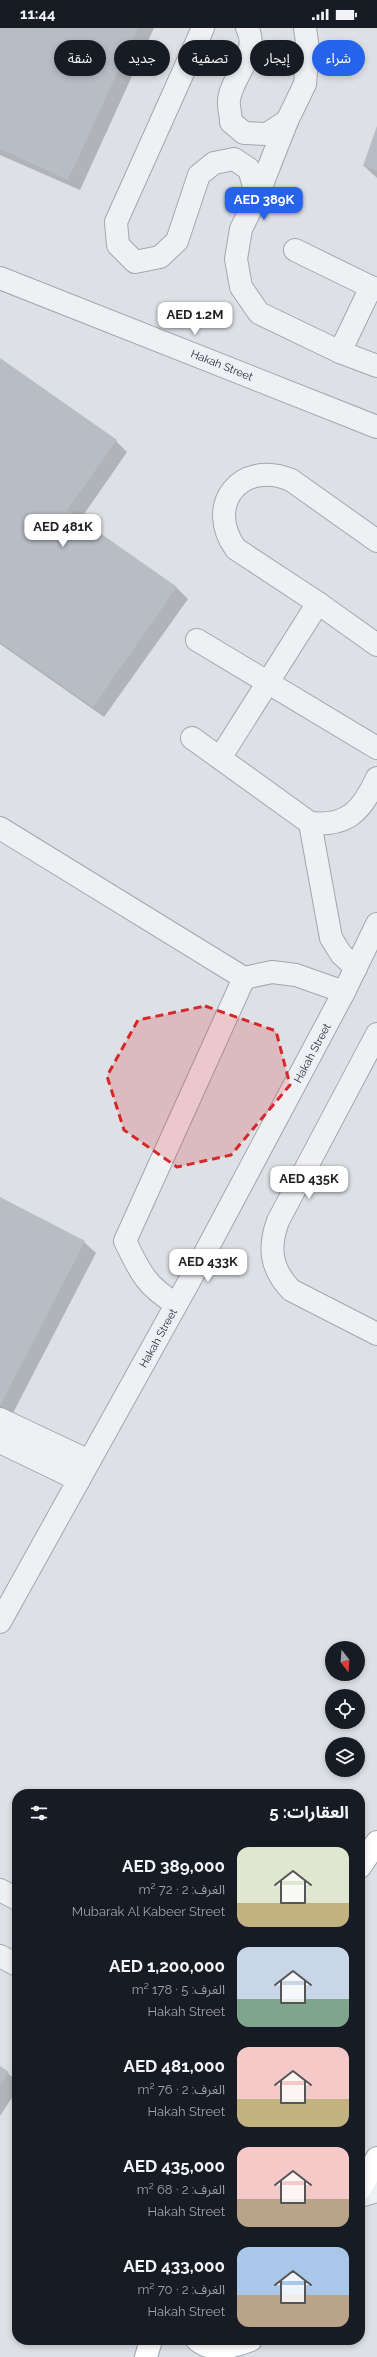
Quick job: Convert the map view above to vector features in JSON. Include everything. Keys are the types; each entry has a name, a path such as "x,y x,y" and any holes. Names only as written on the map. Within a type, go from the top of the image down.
{"main road":[{"path":"365,1860 377,1842"},
{"path":"365,1874 377,1870"},
{"path":"365,2180 377,2158"},
{"path":"146,2357 150,2345"},
{"path":"203,2345 224,2348 234,2345"},
{"path":"254,2357 261,2345"}],"street":[{"path":"203,28 116,222 118,245 135,262 160,257 177,241 199,175 214,163 234,159 249,169 257,197"},
{"path":"247,28 249,32 249,52 229,99 231,122 244,133 267,134 287,121"},
{"path":"305,28 308,49 305,84 287,121 257,197 241,229 236,259 241,287 259,313 340,352 377,366"},
{"path":"295,250 374,288 340,352"},
{"name":"Hakah Street","path":"0,278 377,427"},
{"path":"377,541 291,480 278,474 266,473 253,476 232,490 226,502 223,514 224,527 228,539 236,550 318,603 377,645"},
{"path":"220,758 318,603"},
{"path":"197,640 377,748"},
{"path":"192,738 310,823 324,824 337,822 349,817 360,808 368,798 377,778"},
{"path":"310,823 331,938 341,954 356,968"},
{"path":"0,828 244,978 272,972 296,975 344,992"},
{"name":"Hakah Street","path":"0,1622 176,1304 344,992 376,928"},
{"path":"176,1304 160,1295 141,1275 125,1241 244,978"},
{"path":"377,1034 278,1221 273,1235 271,1250 274,1265 280,1279 291,1290 377,1334"},
{"path":"0,1419 89,1461"},
{"path":"0,1442 79,1480"},
{"path":"0,1890 12,1896"},
{"path":"0,1956 12,1962"},
{"path":"365,2195 377,2191"}],"highlighted area":[{"path":"205,1006 276,1031 290,1085 231,1155 177,1167 124,1130 107,1076 138,1020"}],"building":[{"path":"0,28 138,28 132,40 114,40 114,76 116,76 68,180 0,149"},
{"path":"377,126 377,171 363,166"},
{"path":"0,358 117,440 67,510 177,587 93,707 0,642"},
{"path":"0,1197 85,1241 0,1406"},
{"path":"0,2066 9,2072 0,2086"}]}
